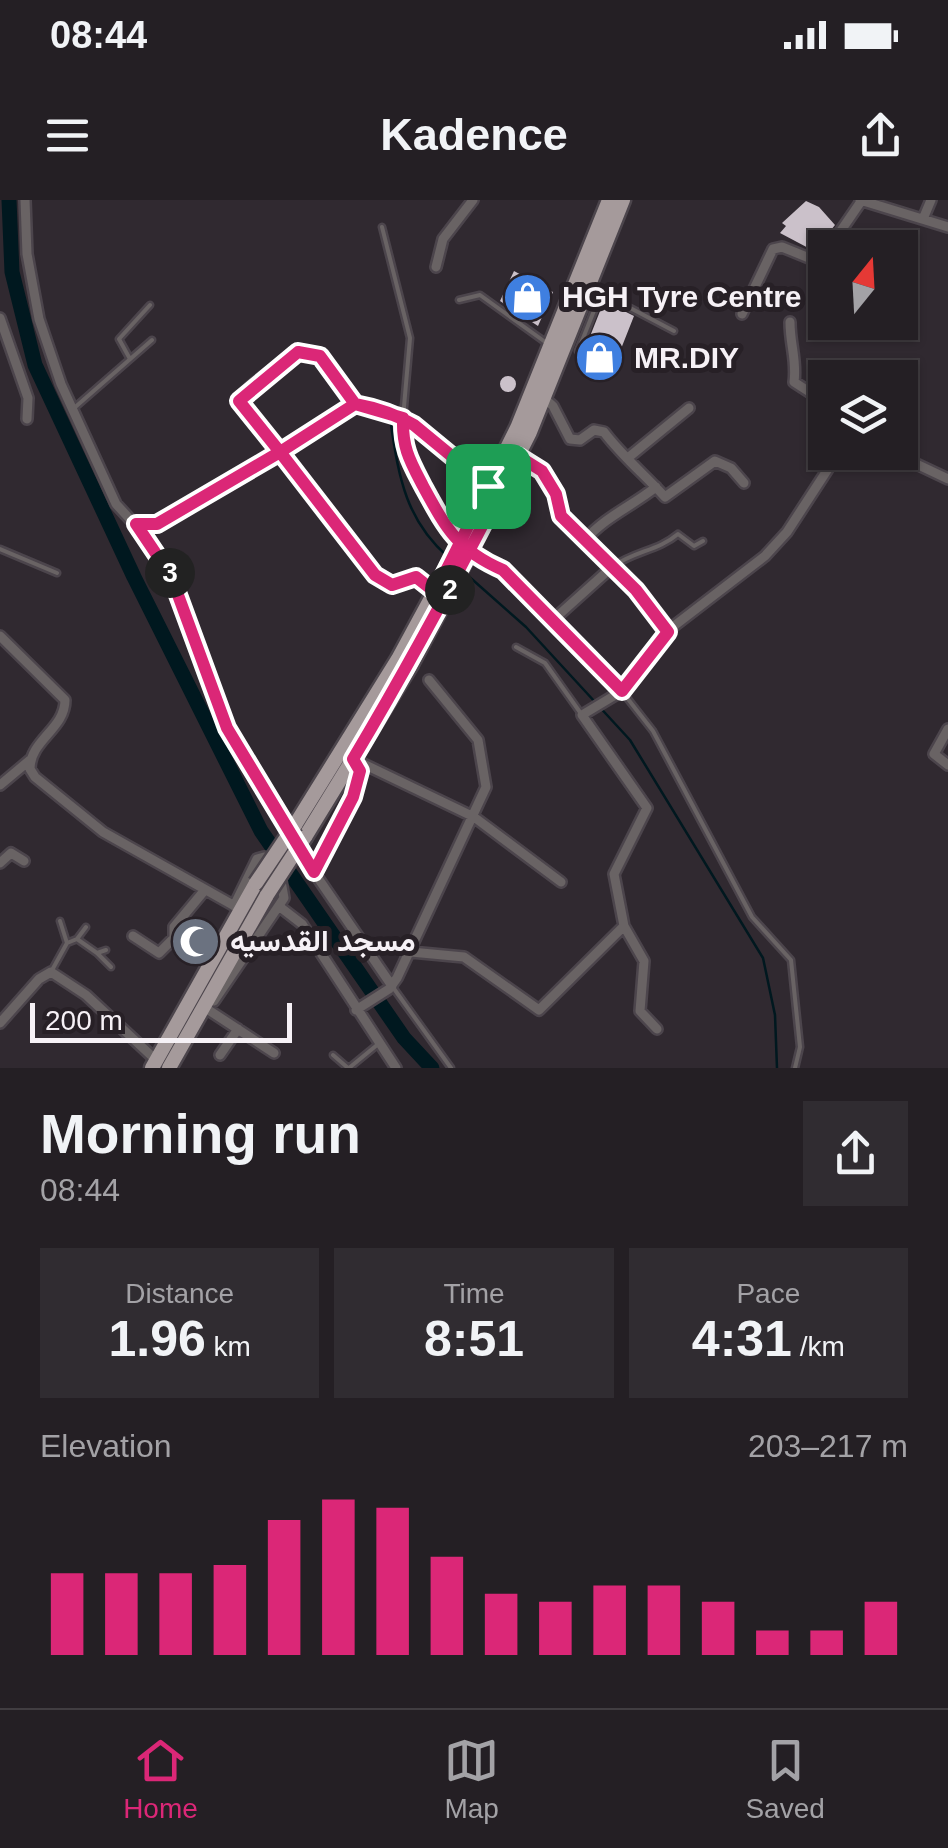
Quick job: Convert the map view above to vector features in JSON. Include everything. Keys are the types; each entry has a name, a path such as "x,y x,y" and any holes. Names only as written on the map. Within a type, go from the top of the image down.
{"main road":[{"path":"469,538 488,486 552,346 608,200"},
{"path":"566,311 574,312 595,290 623,200"},
{"path":"159,1065 237,907 356,760 469,538 518,456 583,303"},
{"path":"159,1065 193,1022 435,592 449,579"}],"street":[{"path":"25,200 27,254 38,319 116,504 136,524 171,576 227,728 314,872 390,987"},
{"path":"436,267 443,238 473,200"},
{"path":"841,230 861,200 948,227"},
{"path":"923,218 931,200"},
{"path":"742,314 774,249 808,258"},
{"path":"0,318 28,398 26,419"},
{"path":"790,322 796,387 808,393"},
{"path":"435,592 416,577 392,585 375,575 239,401 289,356 309,352 320,356 355,404 403,418 488,486"},
{"path":"544,398 553,406 570,439 580,440 601,430 617,453 629,457 669,498 715,461 731,468 744,483"},
{"path":"136,524 157,524 355,404"},
{"path":"629,457 689,408"},
{"path":"403,418 407,461 446,530 479,560 503,570 622,691"},
{"path":"518,456 542,471 556,494 558,511 668,632"},
{"path":"918,465 948,479"},
{"path":"657,1029 640,1011 644,961 624,926 614,872 647,808 582,715 622,691 668,632 765,556 788,532 828,470"},
{"path":"585,540 600,522 627,510 656,487"},
{"path":"552,620 612,567"},
{"path":"0,636 65,700 61,718 30,760 0,785"},
{"path":"360,1008 390,987 411,952 486,787 478,740 430,680"},
{"path":"948,729 934,754 948,765"},
{"path":"30,760 34,778 103,832 237,907 260,856 280,880 280,907 193,1022"},
{"path":"314,872 353,797 356,760 474,817 561,882"},
{"path":"0,862 11,853 24,861"},
{"path":"133,936 159,953 174,938 174,927 204,891"},
{"path":"280,907 302,924 360,1008 377,1045 396,1068"},
{"path":"411,952 464,957 539,1010 624,926"},
{"path":"0,1023 39,978 51,972 86,994 159,1065"},
{"path":"207,1008 274,1052"},
{"path":"220,1055 238,1029"}],"lane":[{"path":"382,227 410,338 403,418"},
{"path":"578,351 595,290 674,330"},
{"path":"460,300 480,295 552,346"},
{"path":"130,359 119,339 150,305"},
{"path":"73,409 152,340"},
{"path":"612,567 623,559 661,549 678,534 694,546 703,540"},
{"path":"0,548 57,573"},
{"path":"516,648 545,663 582,715"},
{"path":"622,691 653,730 752,917 791,960 800,1047 795,1068"},
{"path":"51,972 66,940 60,921"},
{"path":"77,939 86,926"},
{"path":"66,940 77,939 111,966"},
{"path":"97,953 106,950"},
{"path":"390,987 452,1068"},
{"path":"332,1054 348,1068 377,1045"}],"building":[{"path":"806,201 819,207 835,225 831,230 808,230 808,248 780,233 786,226 782,223"},
{"path":"514,271 553,292 538,326 500,301"},
{"path":"604,301 634,316 615,364 607,366 585,349"},
{"path":"508,376 516,384 508,392 500,384"}],"waterway":[{"path":"9,200 12,272 35,365 134,577 261,831 404,1038 432,1068"},
{"path":"391,425 407,497 422,528 448,557"},
{"path":"465,573 526,627 630,740 763,958 775,1015 777,1068"}],"place":[{"name":"HGH Tyre Centre","path":"527,297"},
{"name":"MR.DIY","path":"599,358"},
{"name":"مسجد القدسيه","path":"195,941"}],"route":[{"path":"488,486 403,418 387,411 355,404 320,356 298,352 240,396 239,401 280,452 157,524 136,524 171,576 227,728 314,872 353,797 360,771 353,759 410,666 455,581 475,541 518,456 542,471 552,484 561,516 636,590 668,632 622,691 503,570 479,560 446,530 407,461 402,440 403,418 355,404 280,452 375,575 392,585 416,577 435,592 444,576 464,534 488,486"}]}
